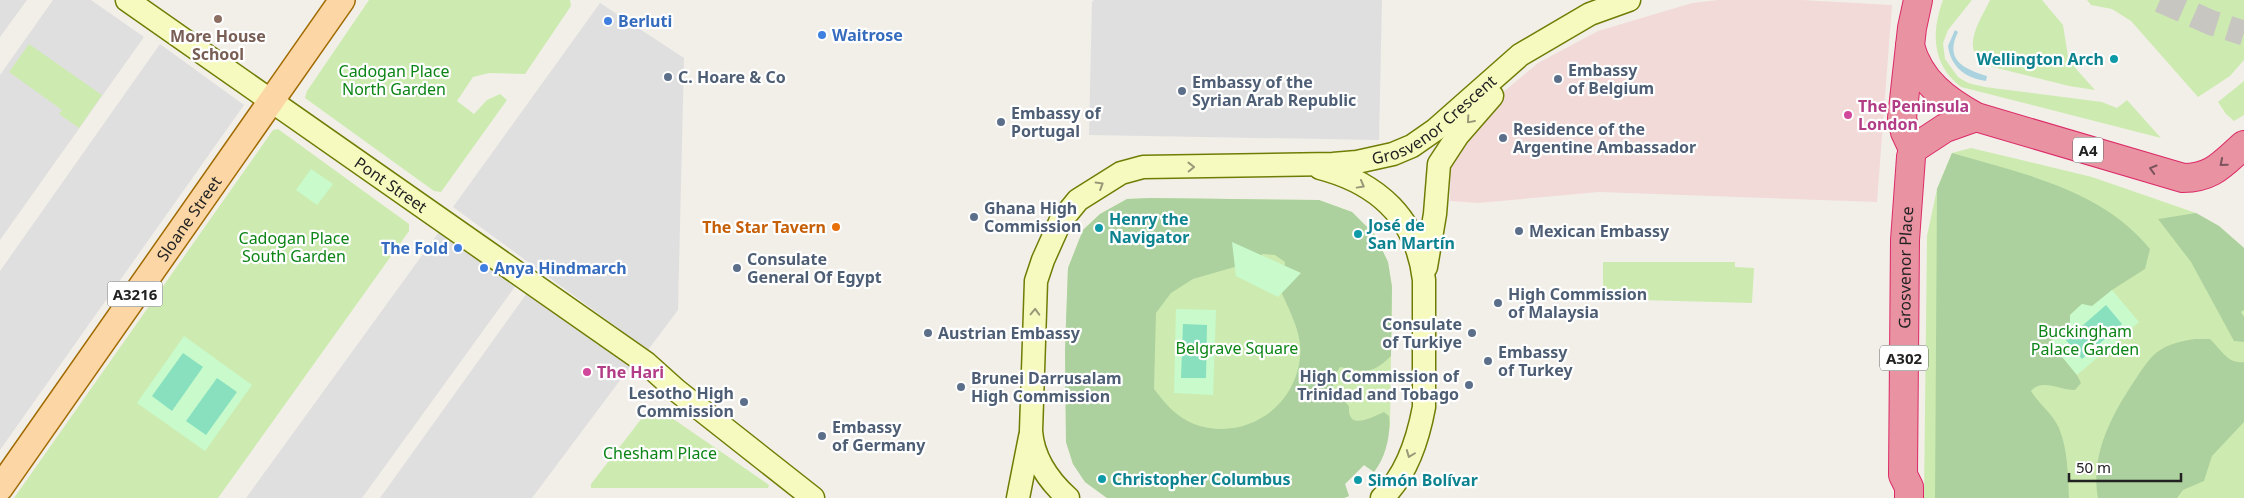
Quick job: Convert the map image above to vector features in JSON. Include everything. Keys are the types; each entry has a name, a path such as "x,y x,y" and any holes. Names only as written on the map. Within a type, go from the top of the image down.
{"highway":[{"name":"Grosvenor Place","path":"1901,490 1904,240 1913,149 1904,132 1902,118 1910,46 1918,0"},
{"name":"A4","path":"1910,46 1920,69 1939,93 1949,102 1976,117 2183,178 2200,178 2216,169 2244,145"},
{"path":"1913,149 1946,128 1976,117"}],"main road":[{"name":"Pont Street","path":"127,0 486,250 656,372 676,390 813,498"},
{"name":"Sloane Street","path":"0,488 342,0"},
{"name":"Grosvenor Crescent","path":"1299,165 1357,162 1393,154 1412,146 1435,130 1503,68 1534,46 1590,14 1629,0"},
{"name":"Grosvenor Crescent","path":"1424,280 1435,214 1438,168 1442,159 1458,135 1490,97 1554,36"},
{"path":"1068,498 1060,491 1040,465 1032,443 1031,431 1036,281 1060,222 1078,200 1103,182 1121,173 1143,167 1299,165 1338,174 1371,191 1395,210 1410,230 1418,245 1424,280 1424,407 1421,422 1405,466 1398,480 1382,498"},
{"path":"1018,498 1031,431"}],"shaded area":[{"path":"0,0 27,0 0,37"},
{"path":"53,0 91,0 144,37 0,240 0,75"},
{"path":"1094,0 1382,0 1379,140 1089,135 1092,2"},
{"path":"1718,0 1802,0 1892,5 1877,202 1599,192 1478,203 1450,201 1451,145 1484,108 1538,63 1598,31 1692,3"},
{"path":"600,3 684,58 678,310 648,350 453,207"},
{"path":"160,44 244,105 0,450 0,271"},
{"path":"444,225 519,281 362,498 246,498"},
{"path":"527,293 630,367 532,498 380,498"}],"green space":[{"name":"Cadogan Place North Garden","path":"369,0 570,0 571,6 525,74 489,73 473,77 457,101 474,114 487,100 500,94 507,100 441,192 434,191 305,98 307,91"},
{"path":"1943,0 1972,0 1948,30 1943,43 1945,59 1958,77 1968,83 1985,87 2102,102 2117,108 2127,100 2161,138 1961,87 1951,78 1939,59 1936,36 1939,12"},
{"path":"1990,0 2042,0 2063,25 2068,56 2077,70 2095,90 2069,86 1993,67 1982,61 1975,54 1973,46 1974,37 1976,28"},
{"path":"2087,0 2244,0 2244,60 2230,76 2198,97 2131,21 2112,9 2091,5"},
{"path":"29,44 102,95 79,128 59,114 62,110 9,72"},
{"path":"2244,81 2244,115 2234,121 2226,114 2218,102"},
{"name":"Cadogan Place South Garden","path":"278,129 409,224 409,231 218,498 14,498 273,130"},
{"name":"Buckingham Palace Garden","path":"1971,148 2092,177 2196,213 2219,226 2244,248 2244,498 1924,498 1927,236 1937,189 1952,153"},
{"path":"1952,153 2033,177 2085,198 2109,212 2131,229 2150,249 2145,269 2112,290 2092,307 2082,304 2070,315 2071,325 2050,342 2077,375 2081,383 2075,390 2040,385 2031,391 2053,418 2062,436 2066,454 2069,498 1935,498 1937,189"},
{"path":"311,169 333,184 317,205 296,190"},
{"name":"Belgrave Square","path":"1127,199 1319,200 1352,212 1375,235 1388,262 1392,287 1390,426 1385,450 1374,472 1364,465 1345,484 1349,496 1344,498 1107,498 1085,482 1073,464 1066,442 1065,350 1068,268 1083,230 1100,214"},
{"name":"Belgrave Square","path":"1127,199 1319,200 1352,212 1375,235 1388,262 1392,287 1391,356 1373,369 1362,371 1340,367 1333,378 1333,390 1349,406 1349,414 1352,419 1361,421 1384,412 1389,416 1389,430 1385,452 1374,472 1364,465 1345,484 1349,496 1344,498 1107,498 1085,482 1073,464 1066,442 1065,350 1068,268 1083,230 1100,214","holes":["1263,254 1275,255 1285,262 1284,273 1278,284 1294,320 1300,348 1296,376 1288,392 1277,406 1264,417 1248,424 1231,428 1212,428 1194,424 1182,418 1171,409 1154,389 1156,313 1171,293 1193,279 1245,264"]},
{"path":"2196,213 2219,226 2244,248 2244,310 2241,312 2244,317 2244,342 2234,341 2191,262 2158,219"},
{"path":"1232,242 1301,273 1278,297 1236,276"},
{"path":"1603,262 1735,262 1735,267 1754,268 1752,303 1603,299"},
{"path":"2112,290 2139,322 2077,375 2050,342 2070,325 2070,315 2082,304 2092,306"},
{"path":"2106,305 2122,324 2082,359 2066,340"},
{"path":"1176,309 1216,310 1213,395 1174,393"},
{"path":"1183,324 1207,325 1206,378 1181,378"},
{"path":"184,336 252,385 205,451 137,403"},
{"path":"2195,339 2210,339 2229,359 2244,362 2244,422 2212,456 2204,481 2183,490 2177,498 2098,498 2096,482 2100,451 2111,421 2126,393 2144,366 2156,353 2174,343"},
{"path":"183,353 203,367 172,411 152,396"},
{"path":"217,378 237,392 206,435 186,421"},
{"name":"Chesham Place","path":"657,412 669,416 769,485 768,488 591,488 591,484 642,418"}],"water":[{"path":"1955,30 1958,32 1953,50 1955,56 1964,66 1987,76 1986,81 1966,74 1952,60 1948,46"}],"tunnel":[{"path":"2160,0 2212,23 2244,33"}],"place":[{"name":"More House School","path":"218,19"},
{"name":"Berluti","path":"608,21"},
{"name":"Waitrose","path":"822,35"},
{"name":"Wellington Arch","path":"2114,59"},
{"name":"C. Hoare & Co","path":"668,77"},
{"name":"Embassy of Belgium","path":"1558,79"},
{"name":"Embassy of the Syrian Arab Republic","path":"1182,91"},
{"name":"The Peninsula London","path":"1848,115"},
{"name":"Embassy of Portugal","path":"1001,122"},
{"name":"Residence of the Argentine Ambassador","path":"1503,138"},
{"name":"Ghana High Commission","path":"974,217"},
{"name":"The Star Tavern","path":"836,227"},
{"name":"Henry the Navigator","path":"1099,228"},
{"name":"Mexican Embassy","path":"1519,231"},
{"name":"José de San Martín","path":"1358,234"},
{"name":"The Fold","path":"458,248"},
{"name":"Anya Hindmarch","path":"484,268"},
{"name":"Consulate General Of Egypt","path":"737,268"},
{"name":"High Commission of Malaysia","path":"1498,303"},
{"name":"Austrian Embassy","path":"928,333"},
{"name":"Consulate of Turkiye","path":"1472,333"},
{"name":"Embassy of Turkey","path":"1488,361"},
{"name":"The Hari","path":"587,372"},
{"name":"High Commission of Trinidad and Tobago","path":"1469,385"},
{"name":"Brunei Darrusalam High Commission","path":"961,387"},
{"name":"Lesotho High Commission","path":"744,402"},
{"name":"Embassy of Germany","path":"822,436"},
{"name":"Christopher Columbus","path":"1102,479"},
{"name":"Simón Bolívar","path":"1358,480"}]}
